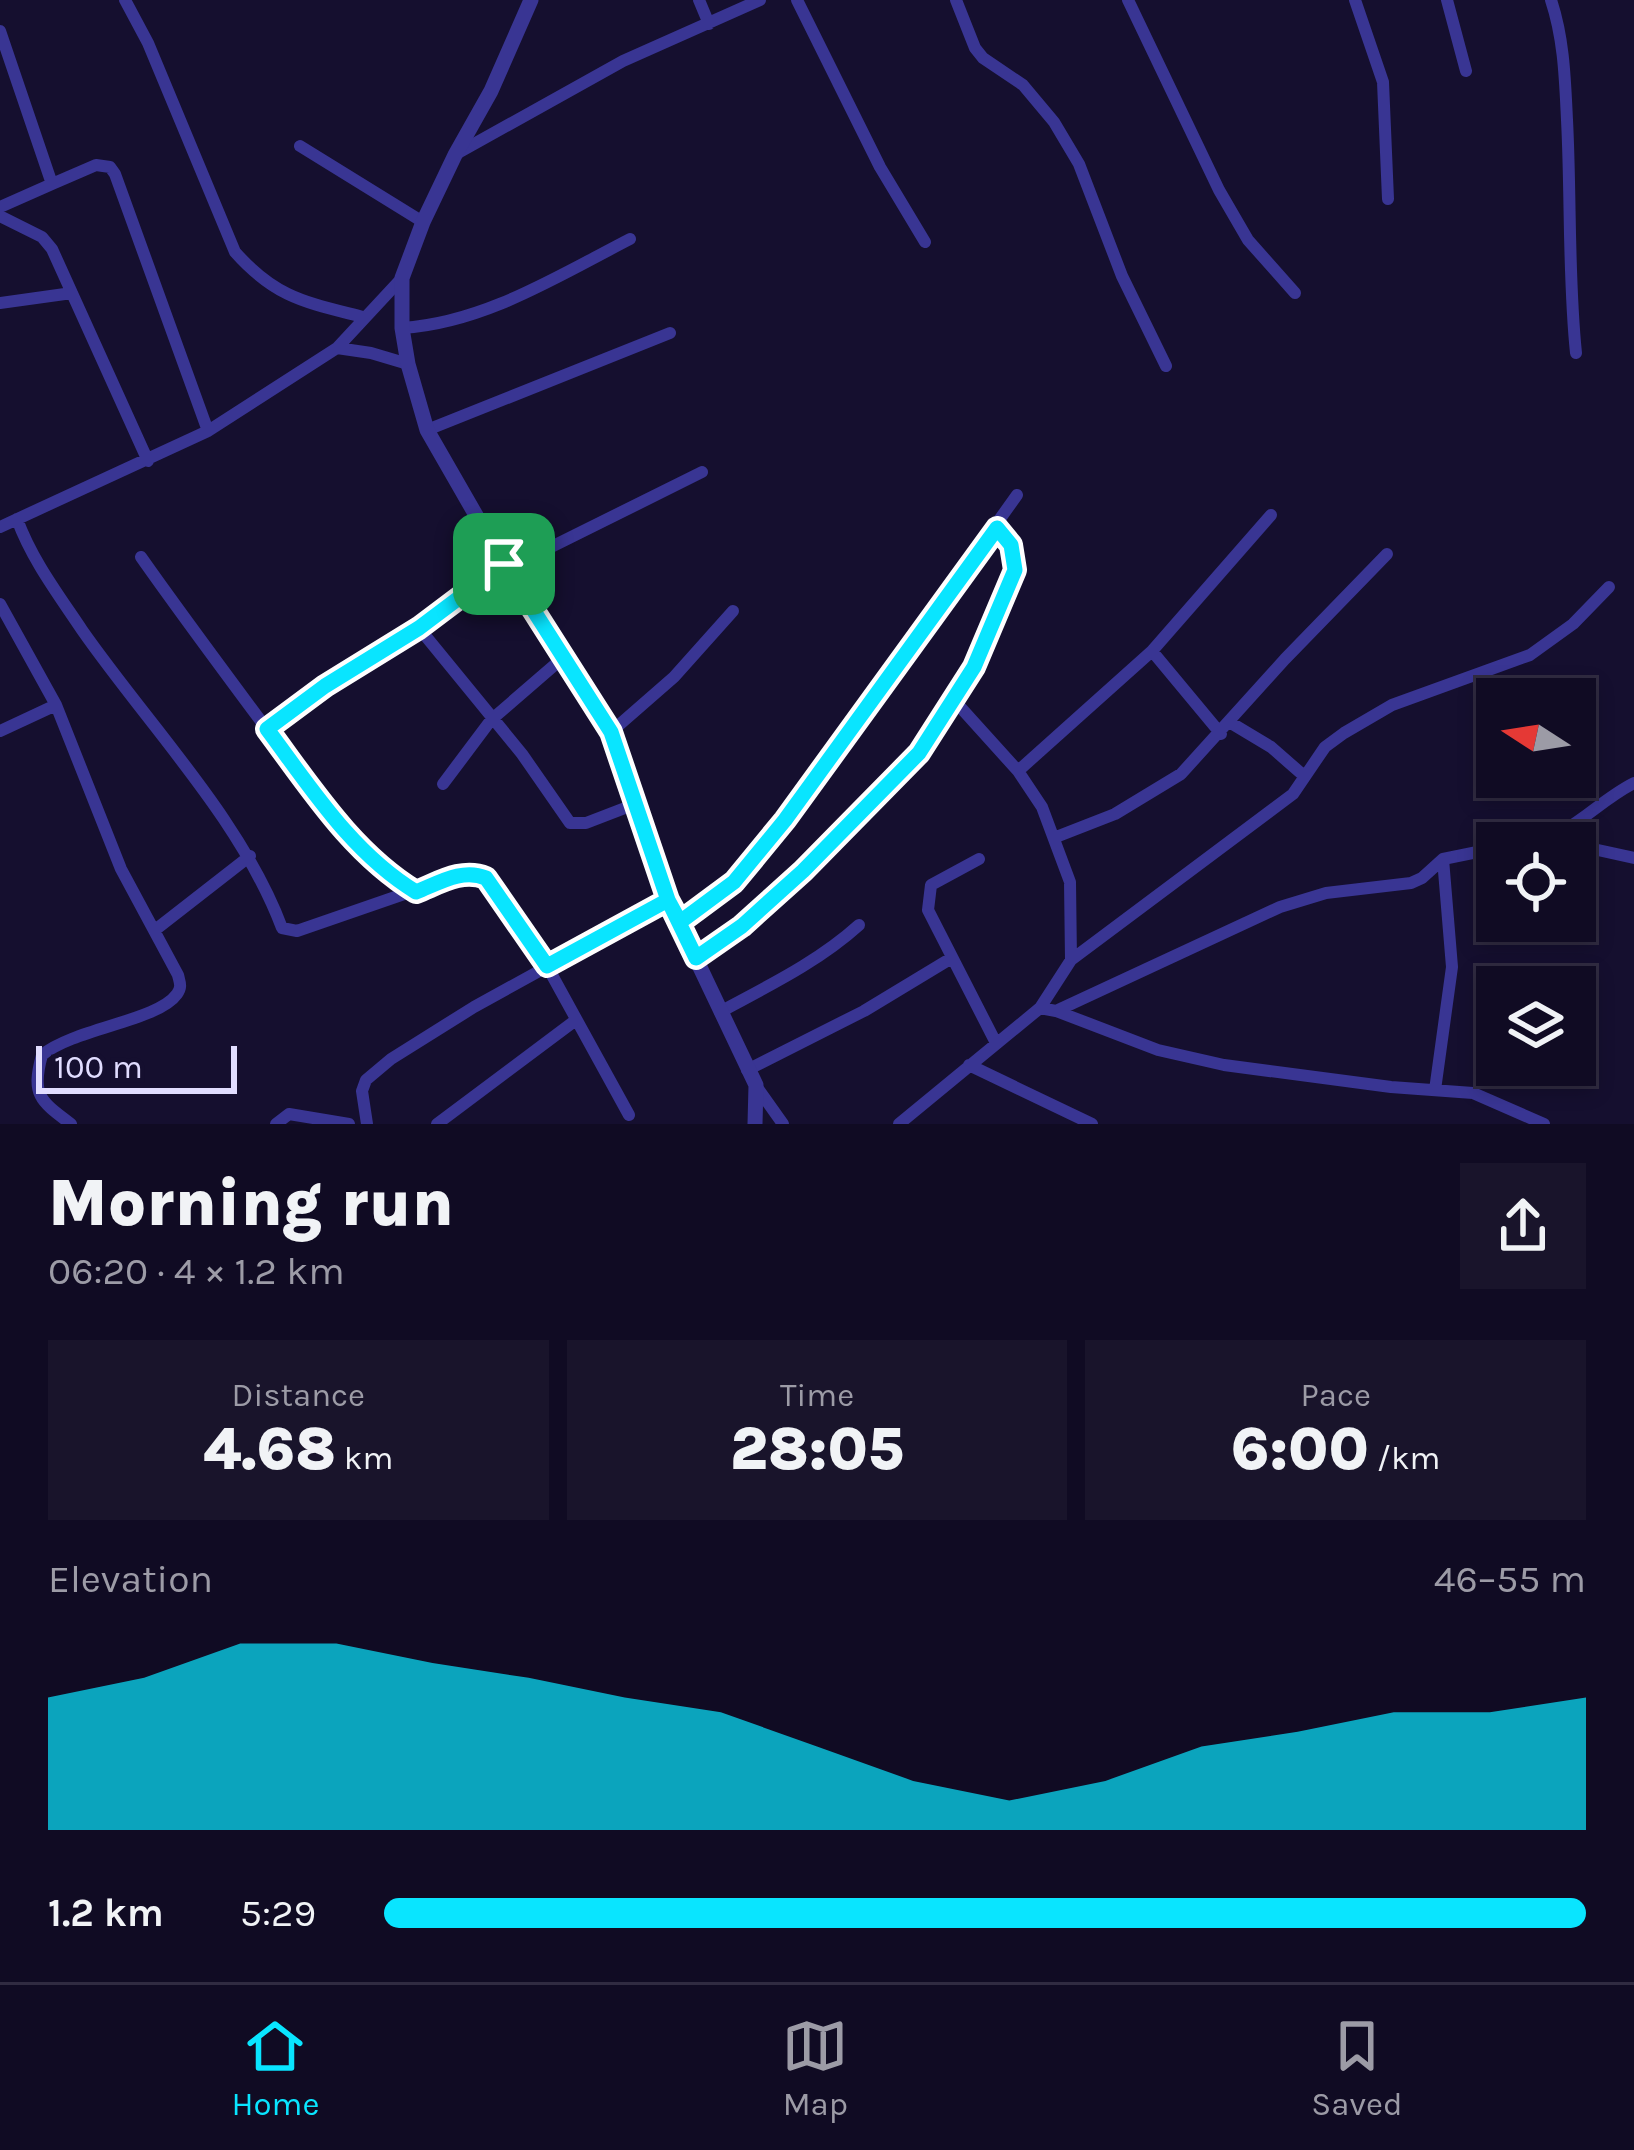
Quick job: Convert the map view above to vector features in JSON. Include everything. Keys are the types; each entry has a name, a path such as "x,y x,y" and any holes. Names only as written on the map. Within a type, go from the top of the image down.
{"street":[{"path":"125,0 148,43 235,252 257,278 280,293 363,316"},
{"path":"699,0 709,24"},
{"path":"455,155 623,61 760,0"},
{"path":"796,0 880,167 925,242"},
{"path":"956,0 975,48 1023,85 1054,122 1079,164 1122,276 1166,366"},
{"path":"1128,0 1219,190 1248,240 1295,293"},
{"path":"1355,0 1383,82 1388,199"},
{"path":"1447,0 1466,71"},
{"path":"1551,0 1564,62 1573,229 1570,302 1576,353"},
{"path":"534,2 455,155 402,278 408,364 427,430 505,566 611,732 668,900 752,1077 783,1124"},
{"path":"0,31 52,184"},
{"path":"300,146 423,222"},
{"path":"0,212 96,165 110,167 208,431"},
{"path":"0,212 42,237 52,249 148,460"},
{"path":"402,328 451,322 520,295 630,239"},
{"path":"0,527 208,431 337,348 402,278"},
{"path":"0,303 72,293"},
{"path":"427,430 670,334"},
{"path":"337,348 408,364"},
{"path":"267,729 505,566 702,472"},
{"path":"680,922 734,882 785,820 1017,495"},
{"path":"1018,771 1152,651 1271,515"},
{"path":"17,519 47,579 250,856 282,928 288,932 459,875 486,878 547,966 629,1115"},
{"path":"696,958 742,926 803,871 919,753 987,640 1015,570 1011,545 997,528"},
{"path":"1056,837 1151,795 1181,774 1388,554"},
{"path":"141,557 346,832 392,877 416,892"},
{"path":"899,1124 1040,1008 1071,960 1293,794 1325,747 1392,705 1530,656 1573,625 1609,586"},
{"path":"0,604 56,705 121,869 180,987 176,995 148,1011 60,1040 42,1055 37,1092 44,1105 71,1124"},
{"path":"611,732 674,677 733,611"},
{"path":"419,628 522,754 570,823 586,823 638,803"},
{"path":"1152,651 1226,729 1271,747 1303,775"},
{"path":"443,784 490,720 566,656"},
{"path":"953,699 1018,771 1056,837 1070,882 1071,960"},
{"path":"0,731 56,705"},
{"path":"1586,822 1616,792 1634,783"},
{"path":"1596,849 1634,858"},
{"path":"1056,1011 1280,907 1326,893 1412,883 1443,859 1476,852"},
{"path":"155,930 250,856"},
{"path":"979,859 939,878 927,896 928,910 996,1043"},
{"path":"1435,1090 1452,967 1443,859"},
{"path":"367,1124 362,1091 366,1080 391,1059 668,900"},
{"path":"720,1012 792,974 859,925"},
{"path":"752,1077 950,959"},
{"path":"1040,1008 1157,1050 1224,1065 1473,1093 1544,1124"},
{"path":"437,1124 577,1020"},
{"path":"969,1064 1092,1124"},
{"path":"752,1077 755,1124"},
{"path":"276,1124 289,1114 349,1124"}],"route":[{"path":"504,564 419,628 308,697 267,729 346,832 392,877 416,892 459,875 486,878 547,966 668,900 680,922 734,882 785,820 997,528 1016,555 1015,570 974,667 919,753 803,871 742,926 696,958 668,900 611,732 504,564"}]}
